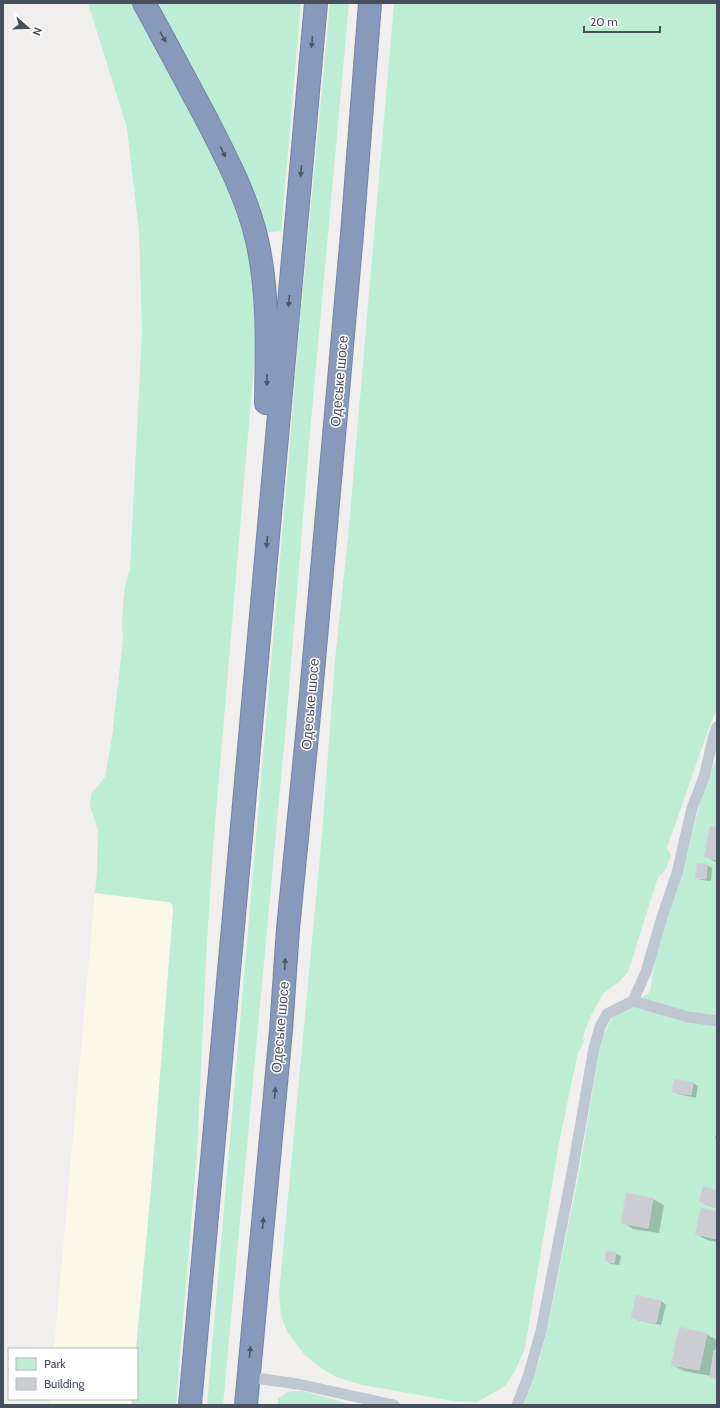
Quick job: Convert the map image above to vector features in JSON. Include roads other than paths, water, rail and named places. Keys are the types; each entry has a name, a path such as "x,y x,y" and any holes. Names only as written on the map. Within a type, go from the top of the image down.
{"highway":[{"path":"144,3 179,66 233,171 248,208 257,240 265,284 268,341 266,418 270,513"},
{"path":"190,1405 316,3"},
{"name":"Одеське шосе","path":"246,1405 281,1030 288,929 352,242 370,3"}],"lane":[{"path":"517,1405 528,1377 540,1331 572,1173 594,1048 600,1027 607,1014 633,1001 646,972 677,873 692,808 704,777 716,733"},
{"path":"633,1001 688,1017 717,1021"},
{"path":"248,1377 298,1384 394,1405"}]}
